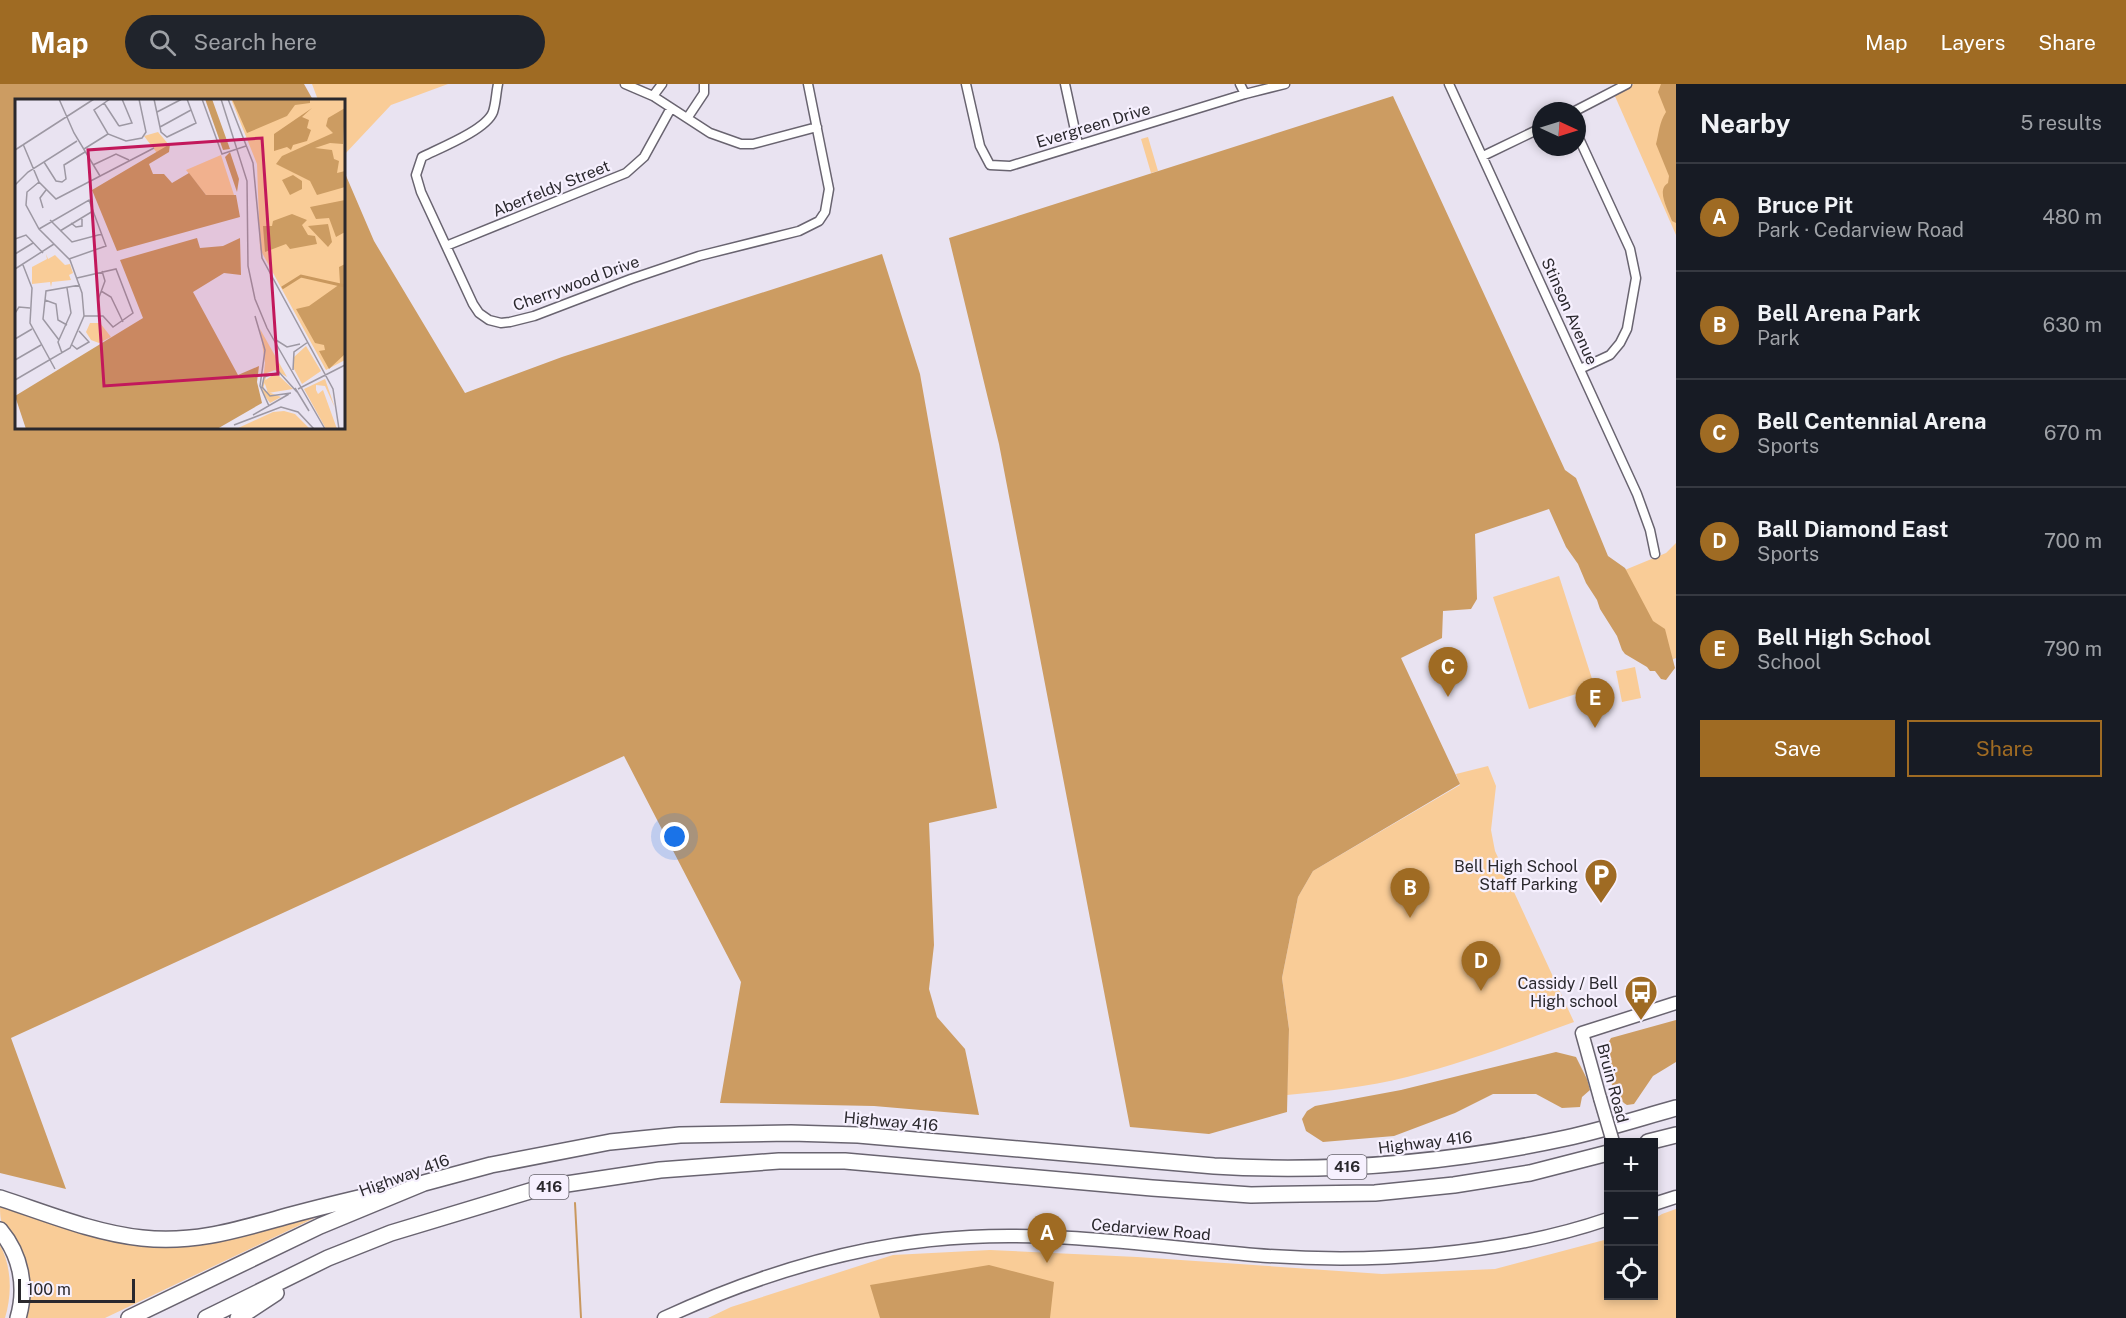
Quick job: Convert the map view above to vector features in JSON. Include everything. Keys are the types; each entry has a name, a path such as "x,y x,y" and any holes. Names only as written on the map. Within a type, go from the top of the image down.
{"highway":[{"name":"Highway 416","path":"129,1318 320,1226 424,1183 491,1165 610,1142 680,1135 768,1133 858,1135 1113,1159 1253,1168 1374,1166 1461,1157 1568,1138 1676,1108"},
{"path":"1658,1140 1676,1135"},
{"name":"416","path":"206,1318 328,1258 391,1233 540,1188 660,1170 779,1161 844,1161 1251,1195 1375,1193 1454,1185 1530,1173 1604,1154"},
{"path":"0,1198 112,1233 144,1238 177,1239 222,1234 424,1183"},
{"path":"0,1230 12,1247 19,1265 22,1286 18,1318"},
{"path":"238,1318 328,1258"}],"main road":[{"name":"Bruin Road","path":"1612,1138 1582,1032 1676,1003"},
{"path":"1658,1202 1676,1197"},
{"name":"Cedarview Road","path":"664,1318 737,1286 785,1270 852,1252 914,1242 971,1237 1022,1236 1257,1255 1347,1258 1425,1254 1503,1245 1544,1237 1604,1220"}],"street":[{"name":"Cherrywood Drive","path":"498,84 493,113 487,120 469,133 422,158 416,175 421,192 473,304 479,313 489,320 501,323 534,316 699,256 799,231 819,221 825,212 829,189 808,84"},
{"path":"625,84 653,96 710,133 741,144 753,144 817,128"},
{"path":"653,96 662,84"},
{"path":"688,117 704,93 704,84"},
{"name":"Evergreen Drive","path":"966,84 980,146 990,165 1010,166 1023,164 1078,144 1245,94 1285,84"},
{"path":"1065,84 1078,144"},
{"path":"1240,84 1245,94"},
{"name":"Stinson Avenue","path":"1449,84 1637,494 1650,530 1655,554"},
{"path":"1586,105 1627,84"},
{"name":"Aberfeldy Street","path":"446,246 626,173 644,157 671,108"},
{"path":"1483,156 1532,132"},
{"path":"1580,369 1610,355 1620,343 1627,329 1636,278 1630,249 1586,154"}],"shaded area":[{"path":"0,84 304,84 312,99 15,99 15,429 345,429 345,173 374,241 465,393 562,357 882,254 920,374 997,808 929,823 934,945 929,989 937,1017 965,1049 979,1115 874,1106 720,1103 741,982 624,756 11,1038 66,1189 0,1173"},
{"path":"312,84 448,84 391,105 345,154 345,99 318,99"},
{"path":"1634,84 1676,84 1676,235 1614,94"},
{"path":"1661,84 1676,84 1676,223 1672,221 1664,200 1663,190 1668,183 1669,176 1656,144 1666,112 1658,92"},
{"path":"1393,96 1565,470 1576,478 1608,556 1625,568 1653,621 1665,629 1675,668 1666,680 1661,679 1655,671 1650,671 1625,654 1578,564 1566,547 1549,509 1475,534 1477,599 1471,609 1443,611 1442,638 1401,658 1460,784 1313,871 1298,897 1282,978 1289,1029 1287,1112 1209,1134 1130,1127 999,444 949,238"},
{"path":"1148,137 1158,171 1151,173 1141,139"},
{"path":"1676,543 1676,658 1664,663 1620,572 1666,553"},
{"path":"1559,576 1595,688 1529,709 1493,597"},
{"path":"1635,667 1641,698 1622,702 1616,671"},
{"path":"1488,766 1496,786 1491,830 1495,851 1574,1022 1470,1059 1407,1077 1362,1086 1287,1095 1289,1029 1282,978 1298,897 1313,871 1460,785 1456,774"},
{"path":"1676,1020 1676,1062 1653,1076 1634,1104 1627,1105 1614,1089 1606,1066 1605,1050 1611,1038"},
{"path":"1556,1052 1576,1057 1587,1079 1590,1090 1582,1097 1580,1107 1562,1108 1536,1094 1493,1094 1455,1113 1394,1136 1323,1142 1306,1131 1302,1119 1307,1111 1315,1106 1401,1090"},
{"path":"0,1203 132,1242 325,1213 105,1318 26,1318 30,1297 28,1269 20,1251 2,1224"},
{"path":"1676,1209 1676,1318 708,1318 731,1307 893,1255 990,1250 1137,1257 1382,1274 1495,1269 1604,1240 1604,1300 1658,1300 1658,1216"},
{"path":"0,1245 7,1262 10,1281 5,1318 0,1318"},
{"path":"989,1265 1054,1282 1050,1318 880,1318 870,1285"}],"waterway":[{"path":"575,1203 581,1318"}],"place":[{"name":"Bell Centennial Arena","path":"1448,697"},
{"name":"Bell High School","path":"1595,728"},
{"name":"Bell High School Staff Parking","path":"1601,904"},
{"name":"Bell Arena Park","path":"1410,918"},
{"name":"Ball Diamond East","path":"1481,991"},
{"name":"Cassidy / Bell High school","path":"1641,1021"},
{"name":"Bruce Pit","path":"1047,1263"}]}
